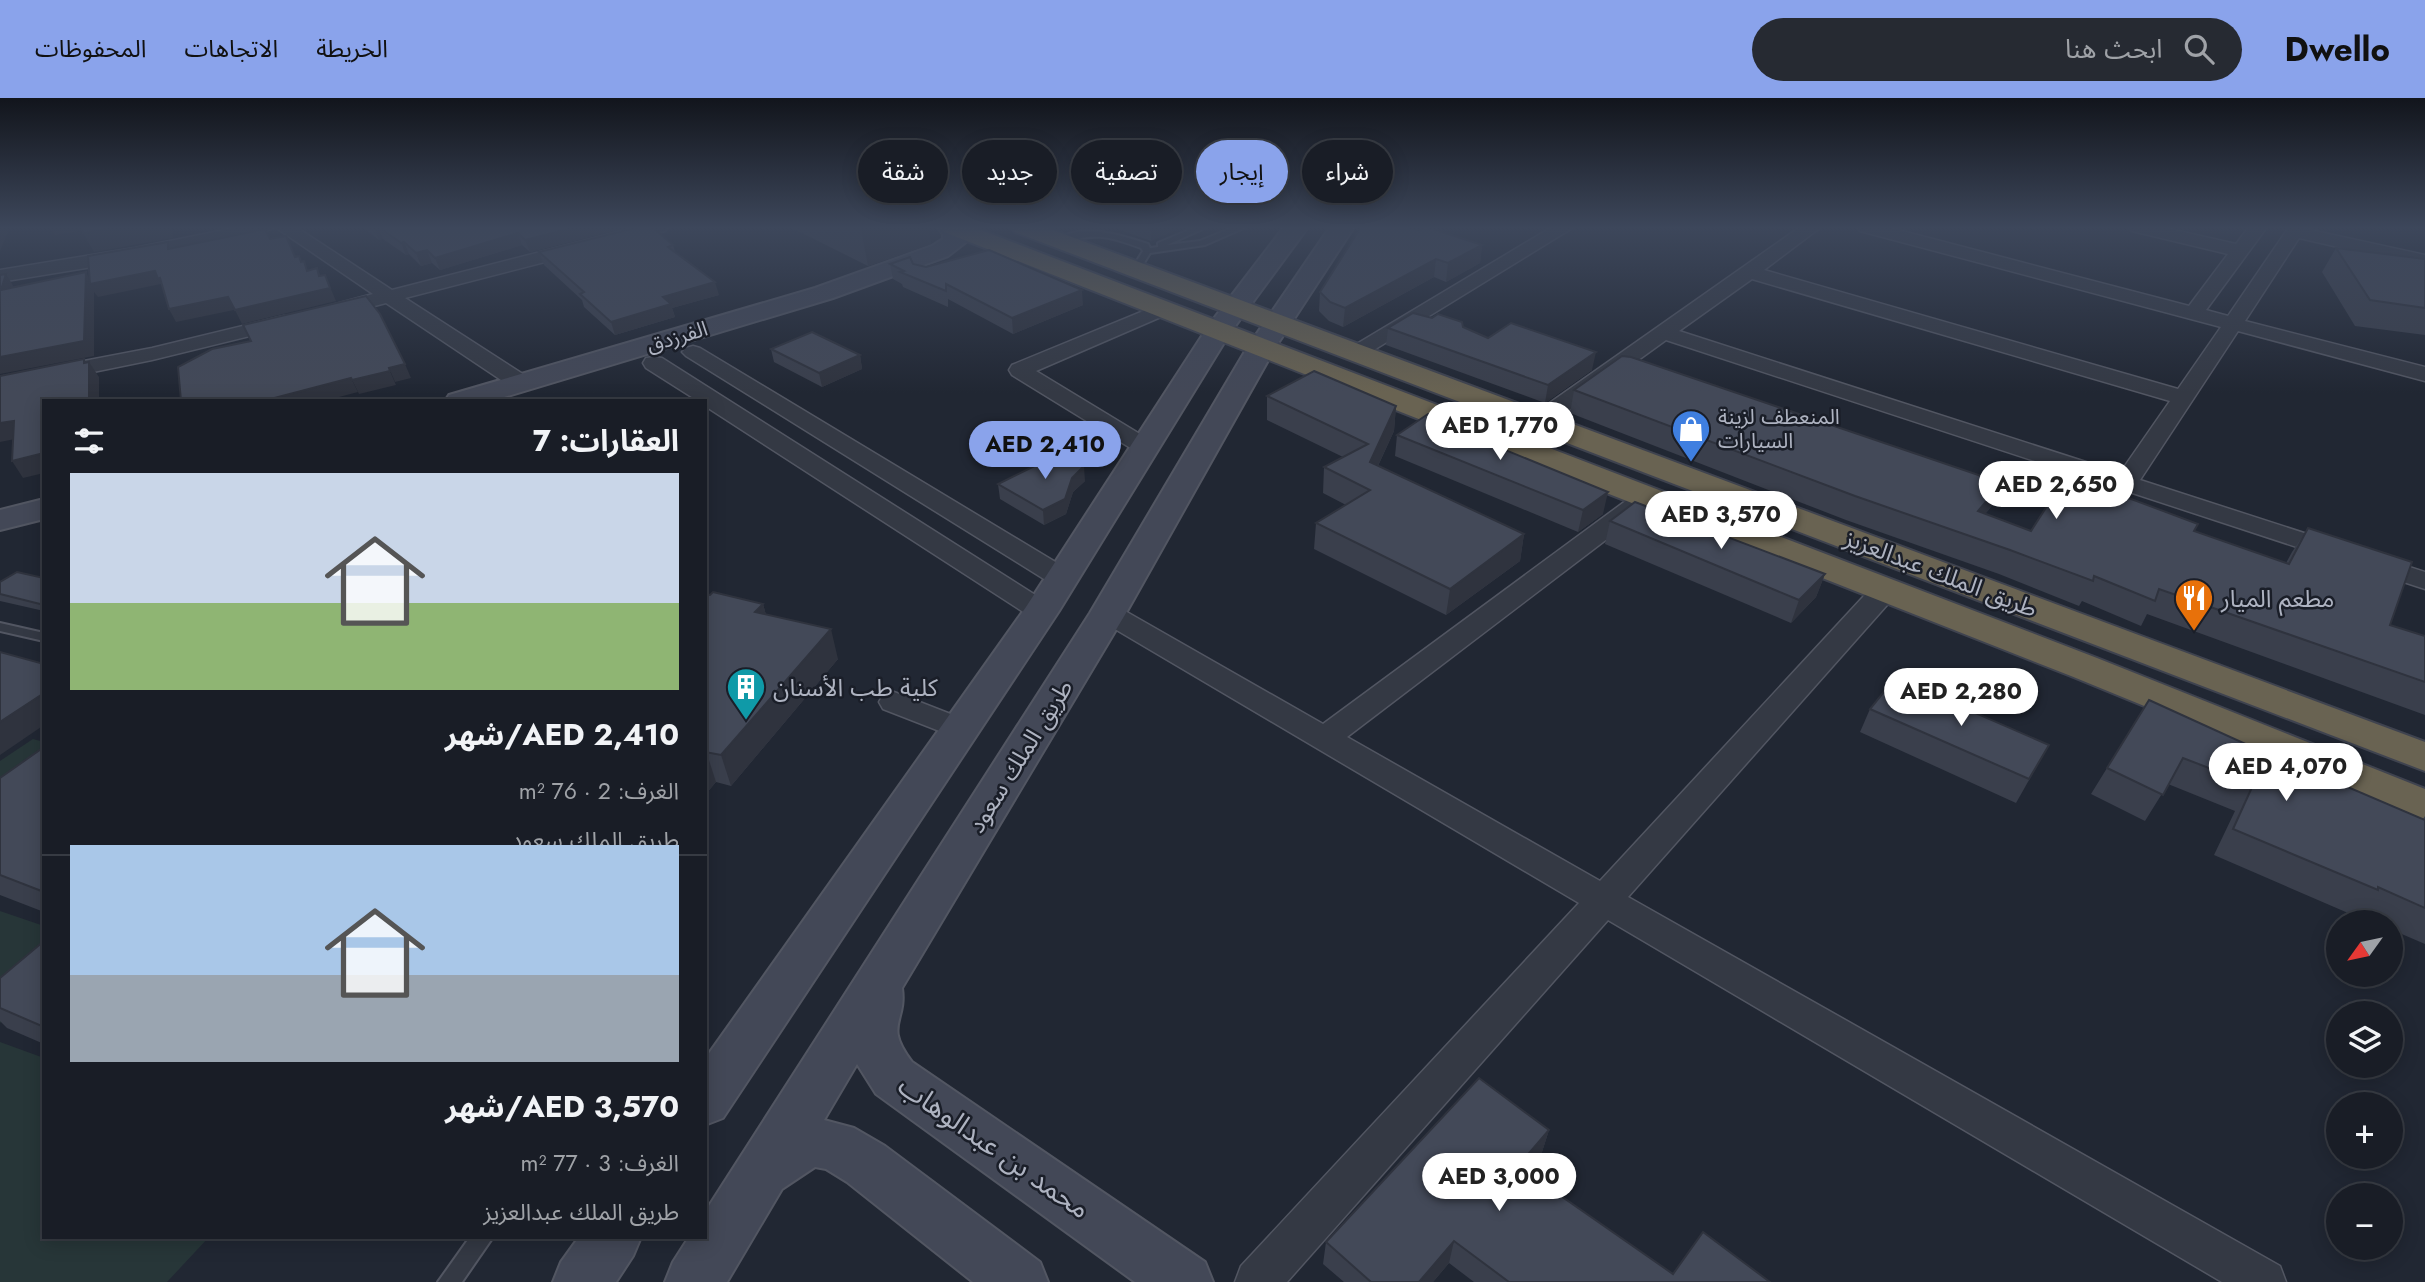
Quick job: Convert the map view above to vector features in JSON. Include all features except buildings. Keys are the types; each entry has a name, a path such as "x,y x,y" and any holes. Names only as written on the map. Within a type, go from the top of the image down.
{"highway":[{"name":"طريق الملك عبدالعزيز","path":"1116,282 1163,309 1228,319 1270,335 1646,497 2425,806"},
{"name":"طريق الملك عبدالعزيز","path":"1174,282 1228,319"},
{"name":"طريق الملك عبدالعزيز","path":"1270,335 1357,352 2425,757"}],"street":[{"path":"366,282 525,392"},
{"path":"0,384 152,354 445,282"},
{"name":"الفرزدق","path":"525,392 854,282"},
{"name":"الفرزدق","path":"474,399 525,392 654,363 837,306 902,282"},
{"path":"707,1099 1041,611 1228,319 1255,282"},
{"name":"طريق الملك سعود","path":"694,1282 1108,613 1270,335 1305,282"},
{"path":"1357,352 1473,282"},
{"path":"1539,421 1735,282"},
{"path":"1784,282 2185,398"},
{"path":"2076,282 2425,374"},
{"path":"2193,313 2216,282"},
{"path":"2126,483 2262,282"},
{"path":"1145,447 1020,370 1163,309"},
{"path":"1664,333 2425,581"},
{"path":"692,352 1062,578"},
{"path":"654,363 1041,611"},
{"path":"1325,738 1646,497"},
{"path":"0,520 42,510"},
{"path":"0,542 42,532"},
{"path":"1257,1282 1885,590"},
{"path":"1108,613 2264,1282"},
{"path":"894,702 960,729"},
{"name":"محمد بن عبدالوهاب","path":"884,975 870,1026 876,1056 894,1078 1184,1282"},
{"path":"759,1176 791,1152 814,1143 835,1145 866,1164 1019,1282"},
{"path":"582,1282 612,1239"}],"lane":[{"path":"0,627 42,637"},
{"path":"449,1282 482,1239"}],"shaded area":[{"path":"33,739 42,741 42,795 0,825 0,761"},
{"path":"0,911 42,925 42,989 0,1023"},
{"path":"0,1042 42,1057 42,1239 207,1239 167,1282 0,1282"}],"place":[{"name":"المنعطف لزينة السيارات","path":"1691,463"},
{"name":"مطعم الميار","path":"2194,632"},
{"name":"كلية طب الأسنان","path":"746,721"}]}
